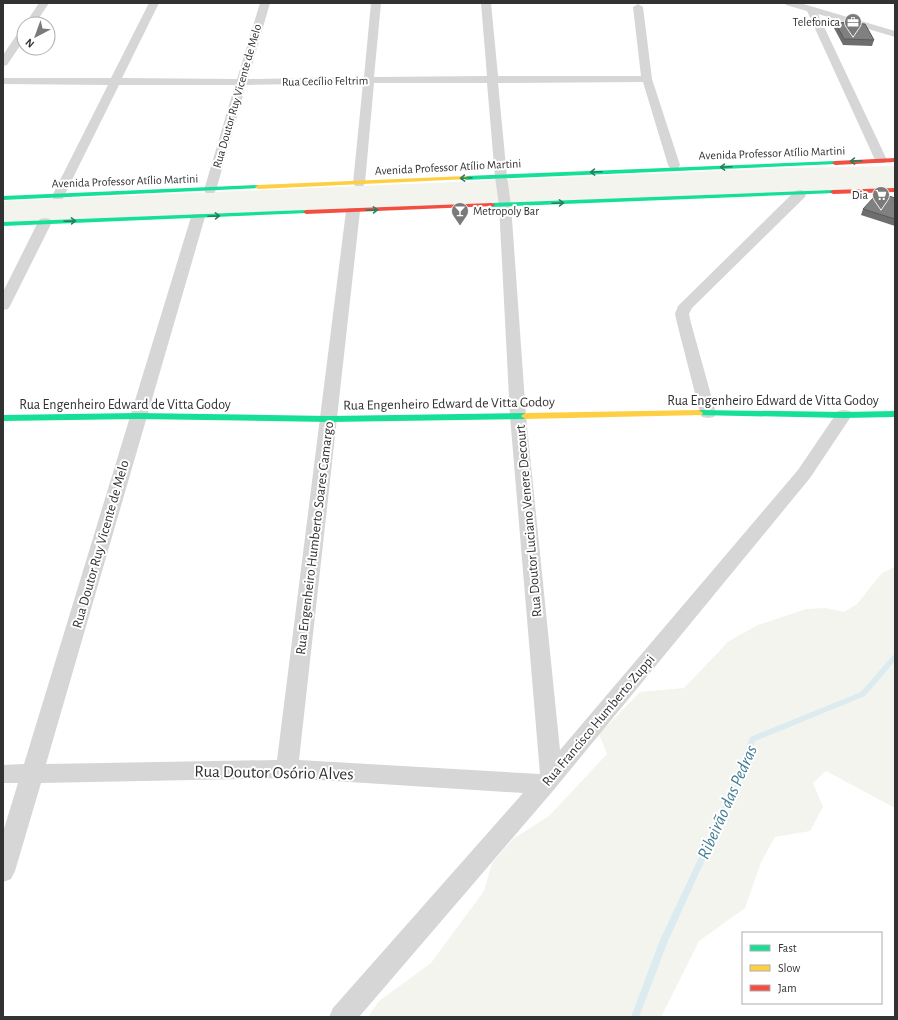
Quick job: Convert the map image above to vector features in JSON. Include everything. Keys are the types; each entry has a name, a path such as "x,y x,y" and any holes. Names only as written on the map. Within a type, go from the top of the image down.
{"main road":[{"name":"Avenida Professor Atílio Martini","path":"3,198 895,160"},
{"path":"305,194 308,190 319,185"},
{"path":"266,187 278,191 281,194"},
{"path":"3,224 895,190"},
{"path":"303,203 324,212"},
{"path":"264,215 284,204"},
{"name":"Rua Engenheiro Edward de Vitta Godoy","path":"3,418 138,416 329,419 708,413 844,415 895,414"}],"street":[{"path":"35,16 44,3"},
{"path":"58,196 154,3"},
{"name":"Rua Doutor Ruy Vicente de Melo","path":"210,190 265,3"},
{"path":"359,183 370,80 376,3"},
{"name":"Rua Doutor Luciano Venere Decourt","path":"486,3 501,177 506,205 518,416 547,780"},
{"path":"789,3 811,8 895,34"},
{"path":"638,7 647,79 674,165"},
{"path":"811,8 881,160"},
{"path":"3,63 16,44"},
{"name":"Rua Cecílio Feltrim","path":"3,81 241,82 647,79"},
{"path":"708,413 682,314 685,306 800,194"},
{"name":"Rua Engenheiro Humberto Soares Camargo","path":"287,769 353,211"},
{"name":"Rua Doutor Ruy Vicente de Melo","path":"3,871 198,217"},
{"path":"3,306 45,222"},
{"name":"Rua Francisco Humberto Zuppi","path":"342,1017 547,780 804,474 844,415"},
{"name":"Rua Doutor Osório Alves","path":"3,774 287,769 547,780"}],"shaded area":[{"path":"895,166 895,189 3,223 3,201 788,168"},
{"path":"895,567 895,808 826,771 813,783 823,807 810,831 775,837 761,862 745,908 699,941 661,1017 368,1017 379,1001 431,963 484,891 492,863 513,839 549,816 607,754 599,734 640,692 684,688 729,641 758,625 806,609 825,608 844,612 857,604 882,573"}],"building":[{"path":"835,22 865,24 874,40 844,39"},
{"name":"Dia","path":"886,195 895,198 895,219 863,209 875,196"}],"waterway":[{"name":"Ribeirão das Pedras","path":"635,1017 664,940 730,798 752,739 863,694 895,657"}],"traffic: fast":[{"path":"466,178 835,163"},
{"path":"3,198 258,187"},
{"path":"492,205 833,192"},
{"path":"3,224 306,212"},
{"path":"699,413 844,415 895,414"},
{"path":"3,418 138,416 329,419 525,416"}],"traffic: slow":[{"path":"258,187 466,178"},
{"path":"525,416 699,413"}],"traffic: jam":[{"path":"835,163 895,160"},
{"path":"833,192 895,190"},
{"path":"306,212 492,205"}],"place":[{"name":"Telefonica","path":"853,37"},
{"name":"Dia","path":"881,210"},
{"name":"Metropoly Bar","path":"460,226"}]}
